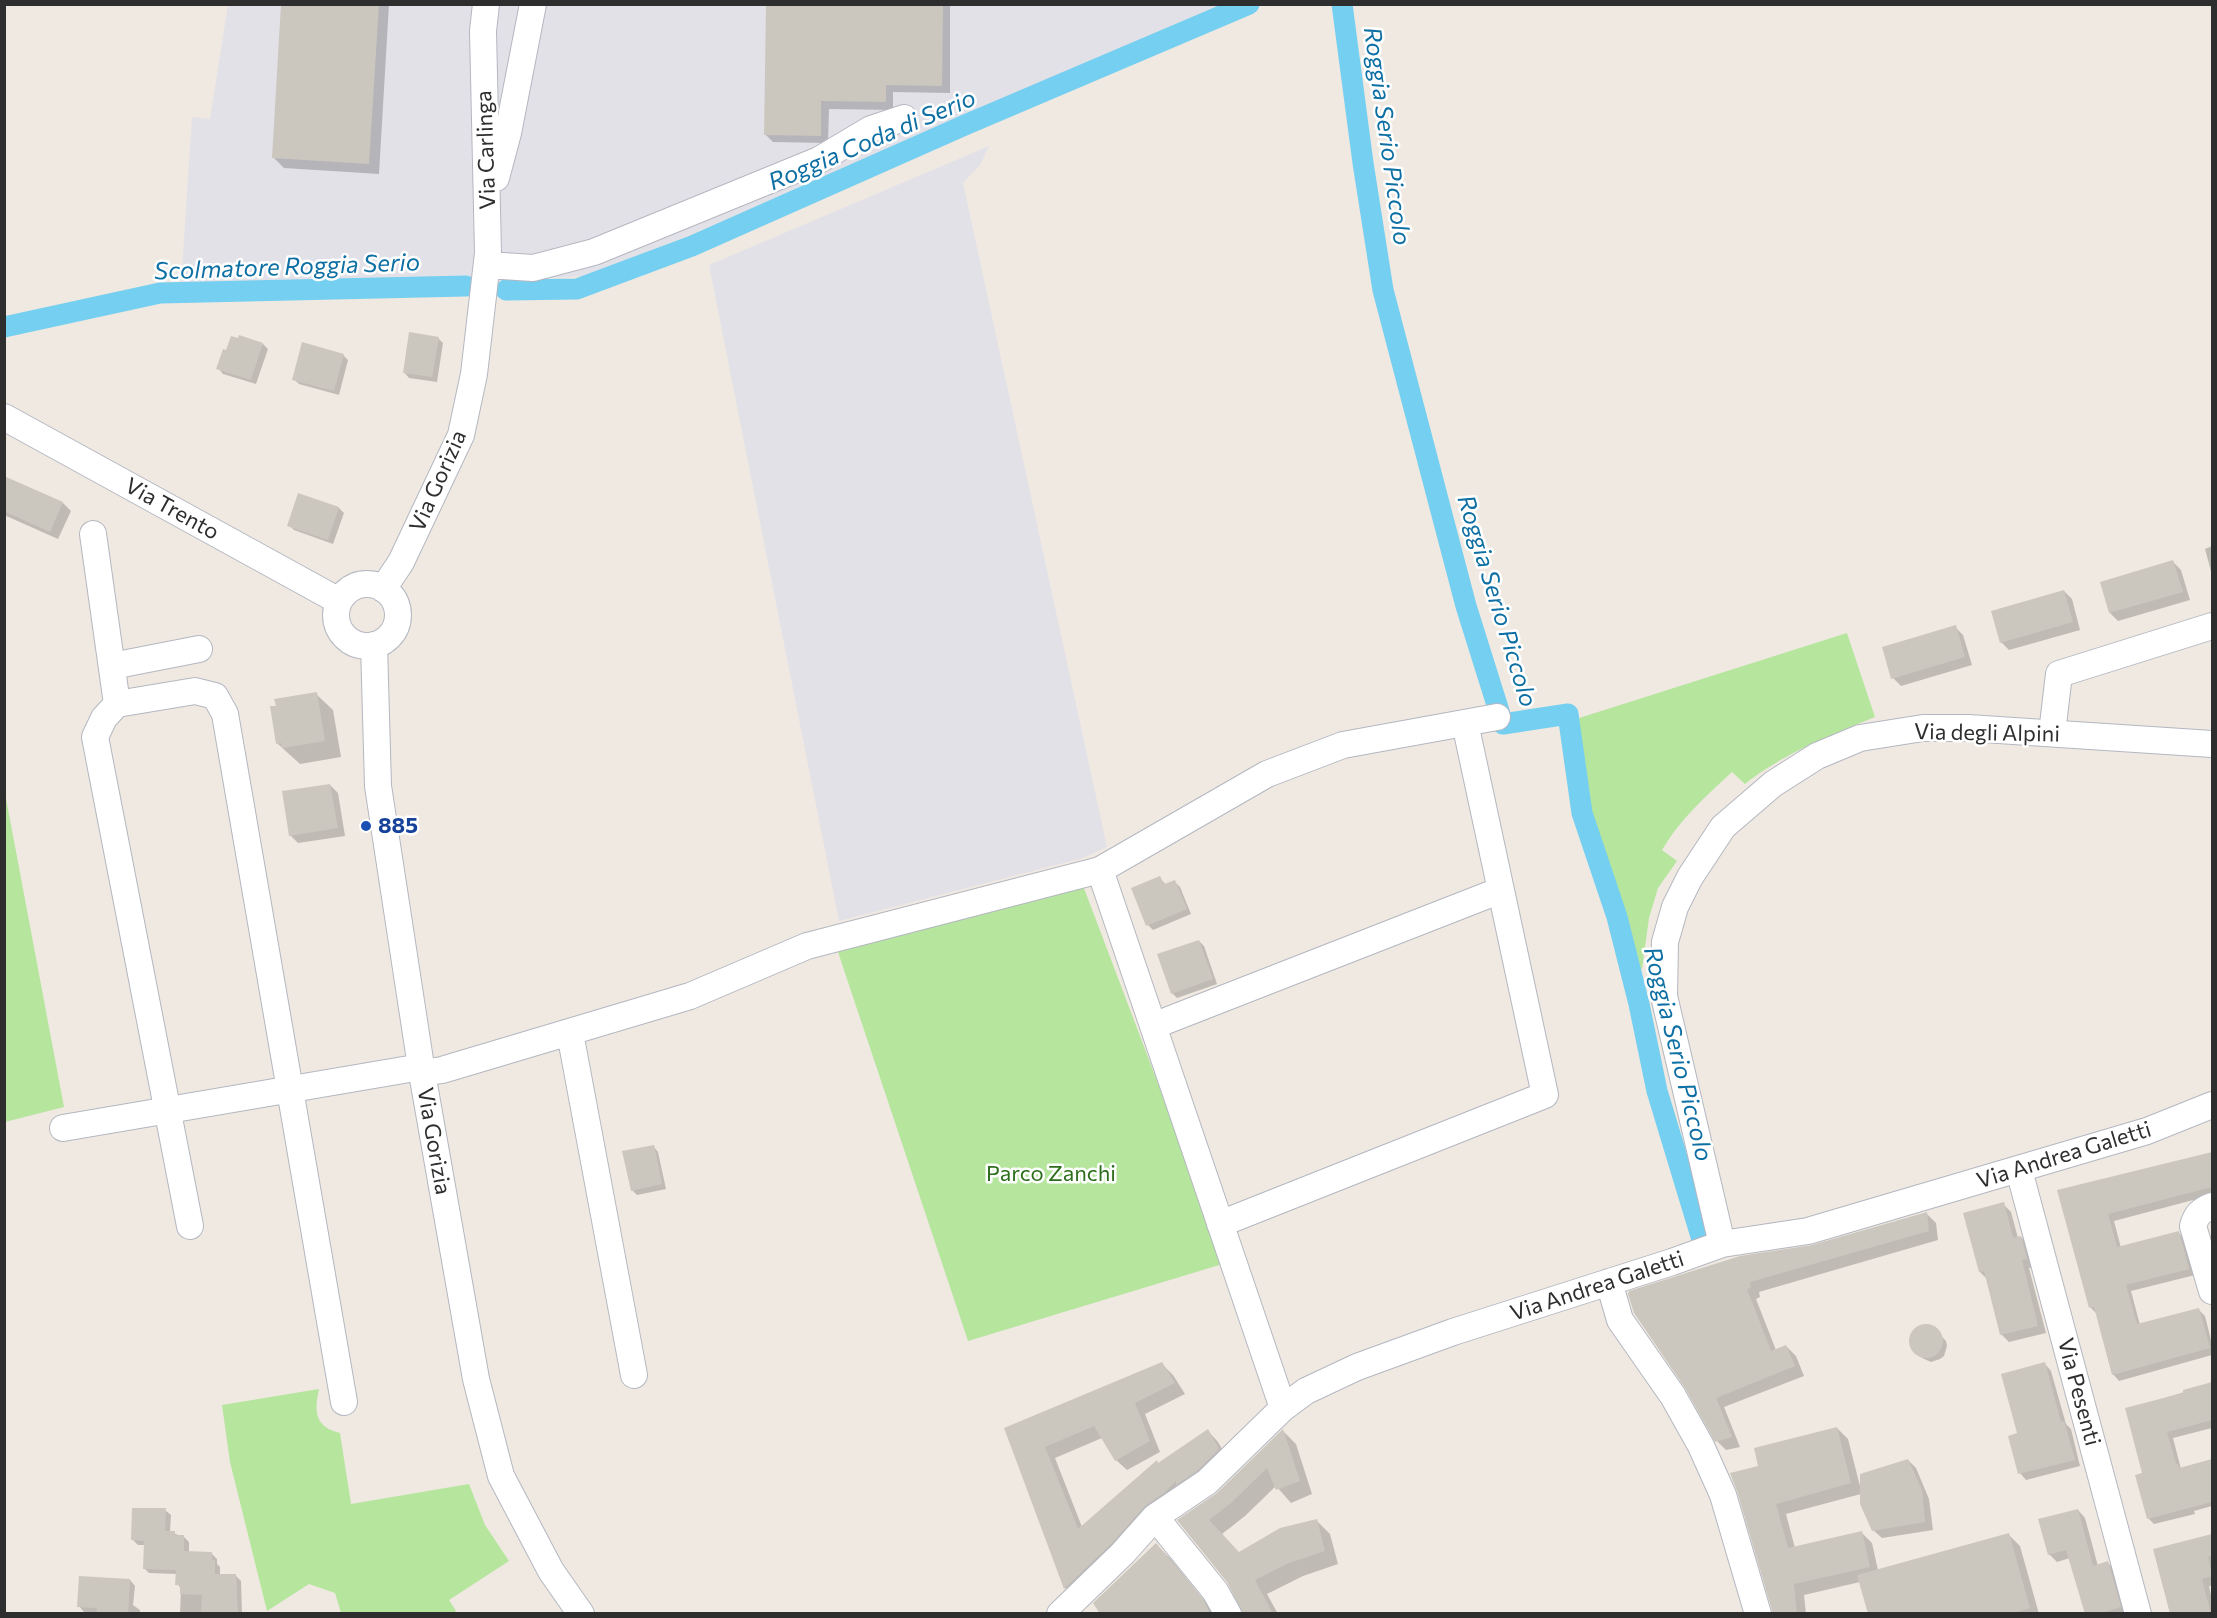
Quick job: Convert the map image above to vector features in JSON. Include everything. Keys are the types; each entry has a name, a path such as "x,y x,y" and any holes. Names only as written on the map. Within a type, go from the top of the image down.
{"street":[{"name":"Via Carlinga","path":"484,296 488,207 483,31 486,4"},
{"path":"488,207 508,133 533,4"},
{"path":"487,265 533,268 594,252 819,160 871,129 904,118"},
{"name":"Via Gorizia","path":"383,589 401,562 461,435 474,374 484,296"},
{"name":"Via Trento","path":"4,417 339,601"},
{"path":"93,534 117,704"},
{"path":"374,585 383,589 392,597 397,608 397,620 393,631 385,640 374,645 362,646 351,642 342,634 337,624 336,612 339,601 354,587 374,585"},
{"path":"2052,733 2059,674 2212,626"},
{"name":"Via Gorizia","path":"374,645 378,786 422,1070 476,1379 501,1476 551,1571 580,1614"},
{"path":"112,666 199,649"},
{"path":"190,1226 95,736 104,718 117,704 195,692 215,696 225,714 344,1402"},
{"path":"63,1128 290,1090 422,1070 442,1070 690,996 807,946 1100,870 1267,774 1343,746 1497,717"},
{"path":"1220,1224 1545,1095 1465,723"},
{"name":"Via degli Alpini","path":"1722,1244 1664,996 1665,942 1675,907 1723,827 1773,784 1817,756 1860,738 1923,728 1968,728 2212,744"},
{"path":"1100,870 1283,1408"},
{"path":"1153,1026 1501,890"},
{"path":"570,1033 634,1375"},
{"name":"Via Andrea Galetti","path":"1060,1614 1123,1553 1155,1517 1207,1482 1283,1408 1306,1391 1357,1367 1453,1332 1722,1244 1808,1231 2146,1131 2212,1105"},
{"name":"Via Pesenti","path":"2019,1170 2138,1614"},
{"path":"2212,1206 2199,1212 2193,1227 2212,1292"},
{"path":"1609,1282 1620,1320 1673,1396 1701,1446 1724,1495 1758,1614"},
{"path":"1155,1517 1215,1591 1228,1614"}],"shaded area":[{"path":"491,4 1219,5 685,237 584,276 494,282"},
{"path":"228,5 474,5 469,30 478,231 476,279 181,285 192,117 210,119"},
{"path":"989,146 980,165 963,183 1107,847 1083,858 839,921 709,265"}],"green space":[{"path":"1847,633 1875,717 1791,754 1745,784 1732,772 1694,808 1662,850 1677,861 1658,888 1649,918 1642,969 1634,967 1623,913 1589,815 1576,719"},
{"path":"5,793 64,1107 4,1122"},
{"name":"Parco Zanchi","path":"1082,883 1226,1263 968,1341 837,949"},
{"path":"319,1389 318,1417 325,1427 340,1433 351,1504 469,1484 485,1525 509,1561 449,1600 456,1611 452,1614 341,1613 335,1593 309,1584 267,1611 230,1462 222,1405"}],"building":[{"path":"281,4 379,4 369,164 272,158"},
{"path":"766,4 943,4 942,86 886,85 886,102 821,101 821,136 764,135"},
{"path":"409,332 439,337 432,377 403,373"},
{"path":"239,335 263,343 251,380 216,369 223,349 226,350 231,336 238,338"},
{"path":"302,342 344,354 334,391 292,380"},
{"path":"4,476 63,502 50,532 4,511"},
{"path":"298,493 339,507 328,540 287,526"},
{"path":"2173,560 2183,592 2109,613 2100,582"},
{"path":"2064,590 2073,622 2000,643 1991,611"},
{"path":"1956,625 1965,657 1891,679 1882,647"},
{"path":"317,692 325,741 282,748 281,743 276,744 270,706 276,706 274,699"},
{"path":"330,784 338,828 289,836 282,791"},
{"path":"1160,876 1164,884 1175,880 1187,909 1146,926 1131,888"},
{"path":"1199,940 1213,979 1171,994 1157,954"},
{"path":"654,1145 662,1184 631,1191 622,1151"},
{"path":"2212,1152 2212,1187 2108,1214 2117,1247 2179,1231 2189,1269 2126,1285 2137,1324 2199,1308 2210,1348 2112,1375 2094,1307 2089,1308 2057,1190"},
{"path":"2004,1202 2013,1238 2021,1236 2027,1259 2022,1260 2038,1326 2000,1335 1984,1271 1979,1272 1963,1213"},
{"path":"1927,1212 1929,1231 1750,1282 1751,1288 1747,1289 1771,1351 1786,1345 1795,1366 1716,1398 1732,1437 1715,1442 1685,1388 1634,1313 1629,1291 1740,1256 1812,1245"},
{"path":"1926,1324 1938,1329 1943,1341 1938,1353 1926,1358 1914,1353 1909,1341 1914,1329"},
{"path":"1162,1362 1175,1383 1135,1403 1150,1441 1115,1461 1094,1426 1045,1447 1078,1529 1157,1460 1158,1463 1208,1429 1219,1449 1198,1470 1176,1485 1176,1481 1164,1493 1145,1506 1112,1543 1064,1589 1004,1428"},
{"path":"2045,1362 2061,1422 2064,1421 2075,1460 2018,1474 2008,1436 2017,1433 2001,1374"},
{"path":"2212,1382 2212,1420 2167,1432 2179,1468 2212,1459 2212,1502 2147,1519 2135,1475 2142,1473 2125,1408 2183,1393 2183,1390"},
{"path":"1837,1427 1851,1483 1776,1504 1788,1548 1862,1531 1870,1567 1794,1584 1797,1614 1773,1614 1730,1473 1758,1466 1754,1448"},
{"path":"1283,1429 1300,1481 1276,1490 1267,1468 1231,1503 1209,1520 1239,1552 1280,1528 1317,1519 1325,1551 1289,1563 1255,1580 1273,1614 1243,1614 1227,1582 1177,1520 1217,1493"},
{"path":"1908,1459 1922,1490 1925,1522 1872,1531 1860,1504 1860,1474"},
{"path":"132,1508 166,1508 165,1531 175,1531 175,1535 184,1535 184,1551 212,1552 212,1560 215,1560 215,1574 236,1574 238,1614 201,1614 202,1595 180,1594 180,1585 175,1585 176,1570 143,1569 144,1541 131,1540"},
{"path":"2078,1509 2093,1566 2108,1561 2121,1607 2099,1614 2085,1614 2066,1550 2048,1555 2038,1519"},
{"path":"2009,1533 2030,1608 2012,1614 1868,1614 1857,1575"},
{"path":"2212,1534 2212,1556 2208,1557 2212,1576 2202,1579 2211,1614 2170,1614 2153,1549"},
{"path":"1156,1543 1203,1599 1210,1614 1100,1614 1093,1603"},
{"path":"79,1576 130,1579 128,1614 96,1614 97,1608 77,1607"}],"waterway":[{"name":"Roggia Coda di Serio","path":"506,290 577,289 692,246 965,125 1249,4"},
{"name":"Roggia Serio Piccolo","path":"1342,4 1383,290 1466,606 1503,724 1568,714 1582,813 1617,917 1639,1004 1657,1091 1703,1243"},
{"name":"Scolmatore Roggia Serio","path":"4,327 160,293 466,286"}],"place":[{"name":"885","path":"366,826"}]}
